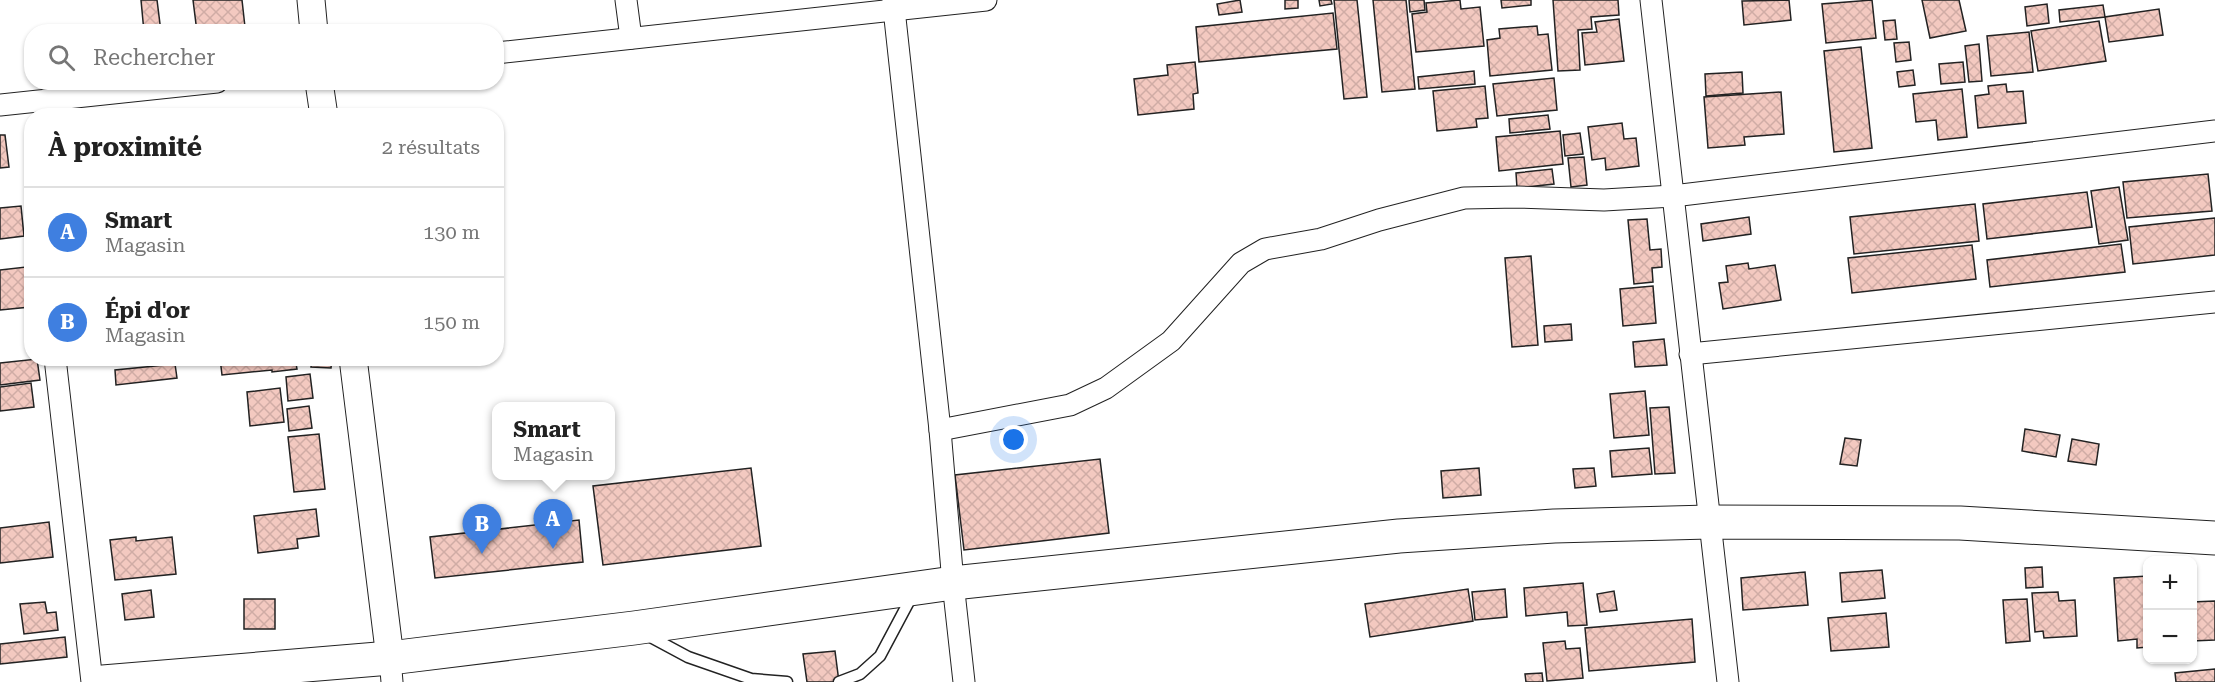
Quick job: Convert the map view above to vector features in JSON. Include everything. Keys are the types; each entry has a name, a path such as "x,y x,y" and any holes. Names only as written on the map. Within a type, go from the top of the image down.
{"main road":[{"path":"103,682 391,670 634,628 915,588 1400,536 1554,526 1709,522 1960,523 2215,538"}],"street":[{"path":"311,0 313,24"},
{"path":"627,0 631,38"},
{"path":"504,52 893,5 986,0"},
{"path":"1651,0 1728,682"},
{"path":"893,5 940,430 964,682"},
{"path":"0,105 142,90"},
{"path":"321,90 323,108"},
{"path":"940,430 1070,405 1106,388 1171,341 1241,263 1265,249 1322,239 1379,220 1464,198 1604,200 1673,196 2215,131"},
{"path":"1690,354 2215,302"},
{"path":"56,366 92,682"},
{"path":"354,366 391,670"}],"lane":[{"path":"839,682 860,674 880,656 915,588"},
{"path":"634,628 688,657 750,679 787,682"}],"building":[{"path":"141,0 157,0 160,24 143,24"},
{"path":"193,0 242,0 245,24 196,24"},
{"path":"1240,0 1242,12 1219,15 1217,4"},
{"path":"1285,0 1298,0 1298,8 1285,9"},
{"path":"1319,0 1331,0 1332,4 1320,6"},
{"path":"1334,0 1357,0 1367,97 1344,99"},
{"path":"1373,0 1406,0 1415,89 1382,92"},
{"path":"1409,0 1424,0 1425,10 1410,12"},
{"path":"1460,0 1461,9 1480,7 1484,46 1416,52 1412,14 1427,12 1426,3"},
{"path":"1501,0 1531,0 1531,5 1502,8"},
{"path":"1553,0 1618,0 1619,15 1591,17 1592,29 1578,30 1580,70 1558,71"},
{"path":"1789,0 1791,20 1744,25 1742,1"},
{"path":"1872,0 1876,38 1826,43 1822,4"},
{"path":"1922,0 1959,0 1966,31 1930,38"},
{"path":"2047,4 2049,23 2027,26 2025,7"},
{"path":"2103,5 2105,17 2060,22 2059,10"},
{"path":"2159,9 2163,35 2109,42 2105,17"},
{"path":"1333,13 1337,49 1199,62 1196,27"},
{"path":"1619,19 1624,61 1585,65 1582,33 1597,32 1595,22"},
{"path":"1895,20 1897,39 1885,40 1883,21"},
{"path":"2099,21 2106,61 2038,71 2031,31"},
{"path":"1537,26 1538,35 1548,34 1552,70 1490,76 1487,40 1500,38 1499,29"},
{"path":"2029,32 2033,72 1991,76 1987,36"},
{"path":"1909,42 1911,60 1896,62 1894,43"},
{"path":"1979,44 1982,81 1969,82 1965,46"},
{"path":"1861,47 1872,148 1834,152 1824,51"},
{"path":"1195,62 1198,93 1193,94 1194,109 1138,115 1134,79 1168,75 1167,65"},
{"path":"1963,62 1965,82 1941,84 1939,64"},
{"path":"1913,70 1915,85 1899,87 1897,72"},
{"path":"1474,71 1475,84 1419,89 1418,77"},
{"path":"1742,72 1743,93 1706,96 1705,74"},
{"path":"1554,78 1557,110 1497,116 1493,84"},
{"path":"2006,84 2007,92 2023,91 2026,123 1978,128 1975,96 1989,94 1988,86"},
{"path":"1485,86 1488,118 1476,119 1477,127 1437,131 1433,91"},
{"path":"1962,89 1967,137 1938,140 1936,120 1916,122 1913,94"},
{"path":"1781,92 1784,134 1744,137 1745,145 1708,148 1704,97"},
{"path":"1548,115 1550,129 1510,133 1509,119"},
{"path":"1622,123 1624,139 1636,138 1639,166 1606,170 1605,158 1592,160 1588,127"},
{"path":"1560,131 1563,164 1499,171 1496,137"},
{"path":"1580,133 1583,154 1565,156 1563,135"},
{"path":"0,135 5,135 9,167 0,168"},
{"path":"1584,157 1587,185 1571,187 1568,158"},
{"path":"1552,169 1554,184 1517,188 1516,173"},
{"path":"2208,174 2212,211 2127,218 2123,182"},
{"path":"2119,187 2128,240 2099,244 2091,191"},
{"path":"2087,192 2092,227 1987,239 1983,204"},
{"path":"1975,204 1979,241 1854,254 1850,217"},
{"path":"21,206 24,236 0,239 0,208"},
{"path":"1749,217 1751,234 1703,241 1701,224"},
{"path":"2215,218 2215,255 2133,264 2129,227"},
{"path":"1647,219 1650,250 1661,249 1662,267 1652,268 1653,282 1634,284 1628,220"},
{"path":"2121,244 2125,272 1990,287 1987,260"},
{"path":"1972,245 1976,279 1852,293 1848,258"},
{"path":"1531,256 1538,345 1512,347 1505,258"},
{"path":"1748,263 1749,269 1775,265 1781,300 1723,309 1719,283 1728,282 1726,266"},
{"path":"24,267 24,308 0,310 0,270"},
{"path":"1653,286 1656,323 1623,326 1620,289"},
{"path":"1571,324 1572,340 1545,342 1544,326"},
{"path":"1664,339 1667,365 1635,367 1633,342"},
{"path":"24,360 24,366 38,366 40,380 0,385 0,363"},
{"path":"175,366 177,378 116,385 115,370"},
{"path":"221,366 296,366 297,369 272,372 272,370 222,375"},
{"path":"311,366 331,366 331,368"},
{"path":"310,374 313,398 288,401 286,377"},
{"path":"31,383 34,407 0,411 0,387"},
{"path":"280,388 284,422 250,426 247,392"},
{"path":"1645,391 1649,435 1614,438 1610,394"},
{"path":"309,406 312,428 289,431 287,409"},
{"path":"1669,407 1675,473 1655,474 1650,408"},
{"path":"2025,429 2060,435 2056,457 2022,451"},
{"path":"319,434 325,489 294,492 288,437"},
{"path":"1845,438 1861,440 1857,466 1840,464"},
{"path":"2072,439 2099,444 2096,465 2068,461"},
{"path":"1649,448 1652,474 1612,477 1610,451"},
{"path":"1100,459 1109,533 964,550 955,475"},
{"path":"751,468 761,546 603,565 593,486"},
{"path":"1479,468 1481,495 1443,498 1441,471"},
{"path":"1594,468 1596,486 1575,488 1573,469"},
{"path":"316,509 319,536 297,539 298,548 258,553 254,516"},
{"path":"579,520 583,562 435,578 430,537"},
{"path":"49,522 53,557 0,563 0,528"},
{"path":"136,537 136,541 172,537 176,574 115,580 110,540"},
{"path":"2042,567 2043,587 2026,588 2025,568"},
{"path":"1882,570 1885,598 1842,602 1840,573"},
{"path":"1805,572 1808,605 1743,610 1741,578"},
{"path":"2143,576 2143,647 2137,648 2137,639 2118,641 2114,578"},
{"path":"1583,583 1587,625 1568,626 1567,612 1526,616 1524,588"},
{"path":"1468,589 1473,621 1370,637 1365,604"},
{"path":"1505,589 1507,617 1475,620 1472,592"},
{"path":"151,590 154,617 125,620 122,594"},
{"path":"1614,591 1617,610 1600,612 1597,594"},
{"path":"2058,592 2059,601 2075,600 2077,636 2044,638 2043,631 2035,632 2032,593"},
{"path":"244,599 275,599 275,629 244,629"},
{"path":"2027,599 2030,641 2006,643 2003,600"},
{"path":"2215,601 2215,640 2197,641 2197,602"},
{"path":"45,602 47,613 56,612 58,630 24,634 20,604"},
{"path":"1886,613 1889,647 1831,651 1828,618"},
{"path":"1692,619 1695,662 1589,671 1585,628"},
{"path":"65,637 67,657 0,664 0,644"},
{"path":"1565,641 1566,649 1580,648 1583,678 1547,681 1543,643"},
{"path":"835,651 839,682 807,682 803,654"},
{"path":"2215,669 2215,682 2176,682 2175,673"},
{"path":"1542,673 1543,682 1526,682 1525,674"}],"place":[{"name":"Smart","path":"553,549"},
{"name":"Épi d'or","path":"482,554"}]}
